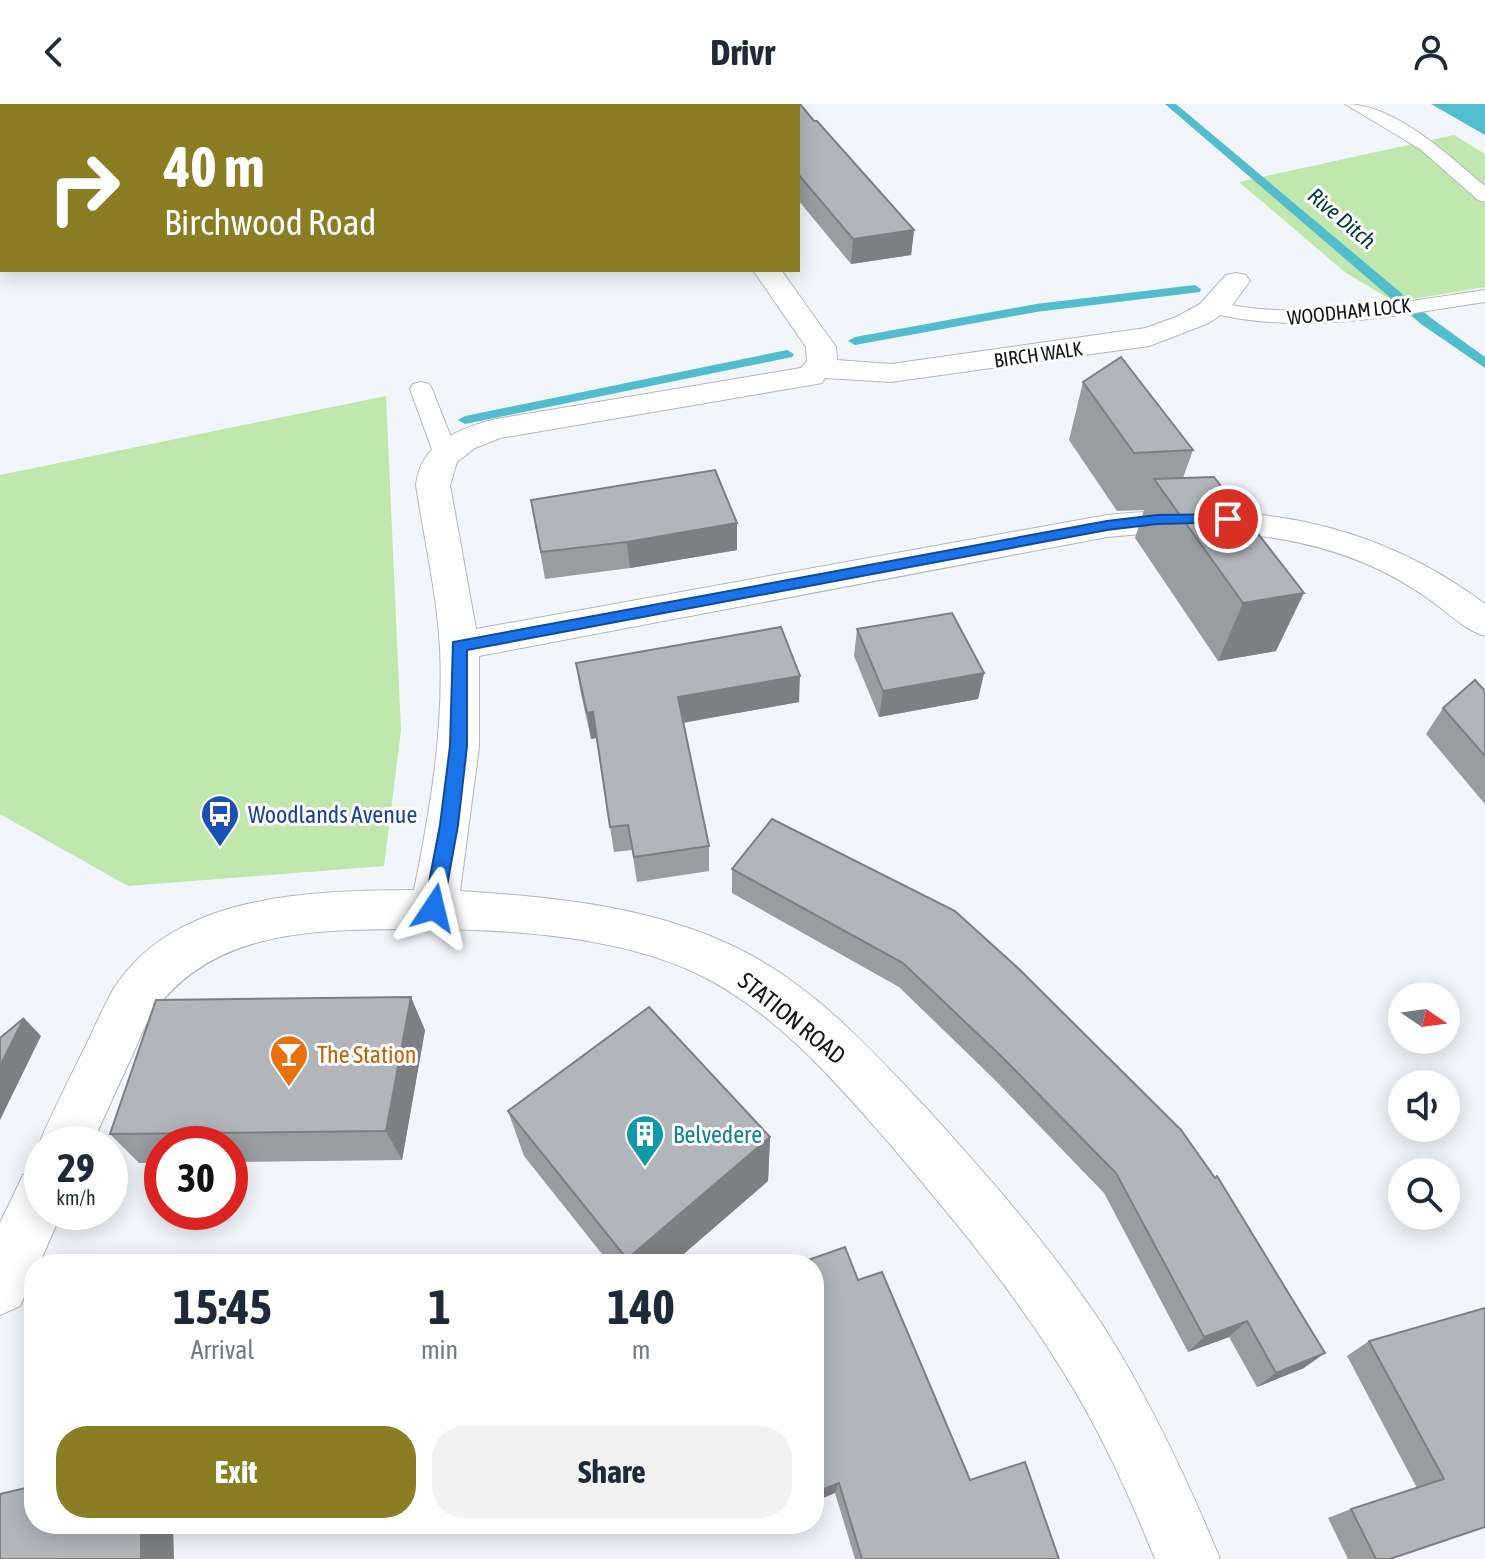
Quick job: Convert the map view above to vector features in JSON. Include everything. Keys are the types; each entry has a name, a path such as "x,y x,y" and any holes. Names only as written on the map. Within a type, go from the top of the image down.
{"street":[{"path":"434,908 449,825 458,746 459,646 433,485 436,467 464,440 496,429 811,376 820,368 822,355 815,337 768,272"},
{"name":"BIRCH WALK","path":"820,368 891,373 1067,350 1170,331 1214,308 1229,294 1236,281"},
{"path":"459,646 1107,526 1192,518 1271,523 1346,541 1414,572 1485,623"},
{"name":"STATION ROAD","path":"73,1126 131,1004 154,972 191,945 231,928 319,914 434,908 604,926 681,947 719,962 757,985 815,1031 896,1113 1009,1248 1066,1324 1143,1454 1188,1559"},
{"path":"0,1286 26,1230"}],"lane":[{"path":"1353,104 1426,145 1485,196"},
{"name":"WOODHAM LOCK","path":"1214,308 1237,315 1292,319 1485,296"},
{"path":"421,389 446,455"}],"green space":[{"path":"1454,135 1485,154 1485,287 1395,302 1346,273 1239,182"},
{"path":"386,396 401,730 384,866 128,886 0,814 0,475"}],"water":[{"path":"1431,104 1485,104 1485,135"}],"building":[{"path":"800,104 914,230 853,239 800,176"},
{"path":"1121,357 1193,450 1134,453 1083,382"},
{"path":"715,470 737,523 627,542 541,552 531,500"},
{"path":"1214,477 1304,593 1243,603 1154,479"},
{"path":"952,613 984,673 883,691 857,629"},
{"path":"781,627 800,676 678,697 709,846 634,857 628,825 610,827 593,712 587,713 576,663"},
{"path":"1475,680 1485,691 1485,756 1443,708"},
{"path":"772,819 955,911 1019,969 1181,1130 1215,1178 1217,1176 1325,1353 1276,1373 1247,1321 1204,1337 1116,1173 1002,1057 903,963 732,869"},
{"name":"The Station","path":"411,997 386,1131 248,1132 248,1126 144,1126 144,1134 128,1134 128,1126 113,1126 156,1000"},
{"name":"Belvedere","path":"649,1007 770,1137 633,1254 623,1254 508,1111"},
{"path":"24,1018 0,1066 0,1038"},
{"path":"845,1247 858,1280 882,1272 970,1480 1025,1462 1059,1559 862,1559 839,1483 824,1489 824,1254"},
{"path":"1485,1308 1485,1527 1390,1559 1376,1559 1351,1509 1444,1479 1369,1341"},
{"path":"24,1488 24,1534 141,1534 141,1559 0,1559 0,1494"}],"waterway":[{"name":"Rive Ditch","path":"1170,104 1426,321 1485,364"},
{"path":"855,341 1036,308 1195,289"},
{"path":"465,420 787,354"}],"place":[{"name":"Woodlands Avenue","path":"220,848"},
{"name":"The Station","path":"289,1088"},
{"name":"Belvedere","path":"645,1168"}],"route":[{"path":"434,908 449,825 458,746 461,693 459,646 1129,522 1228,519"}]}
